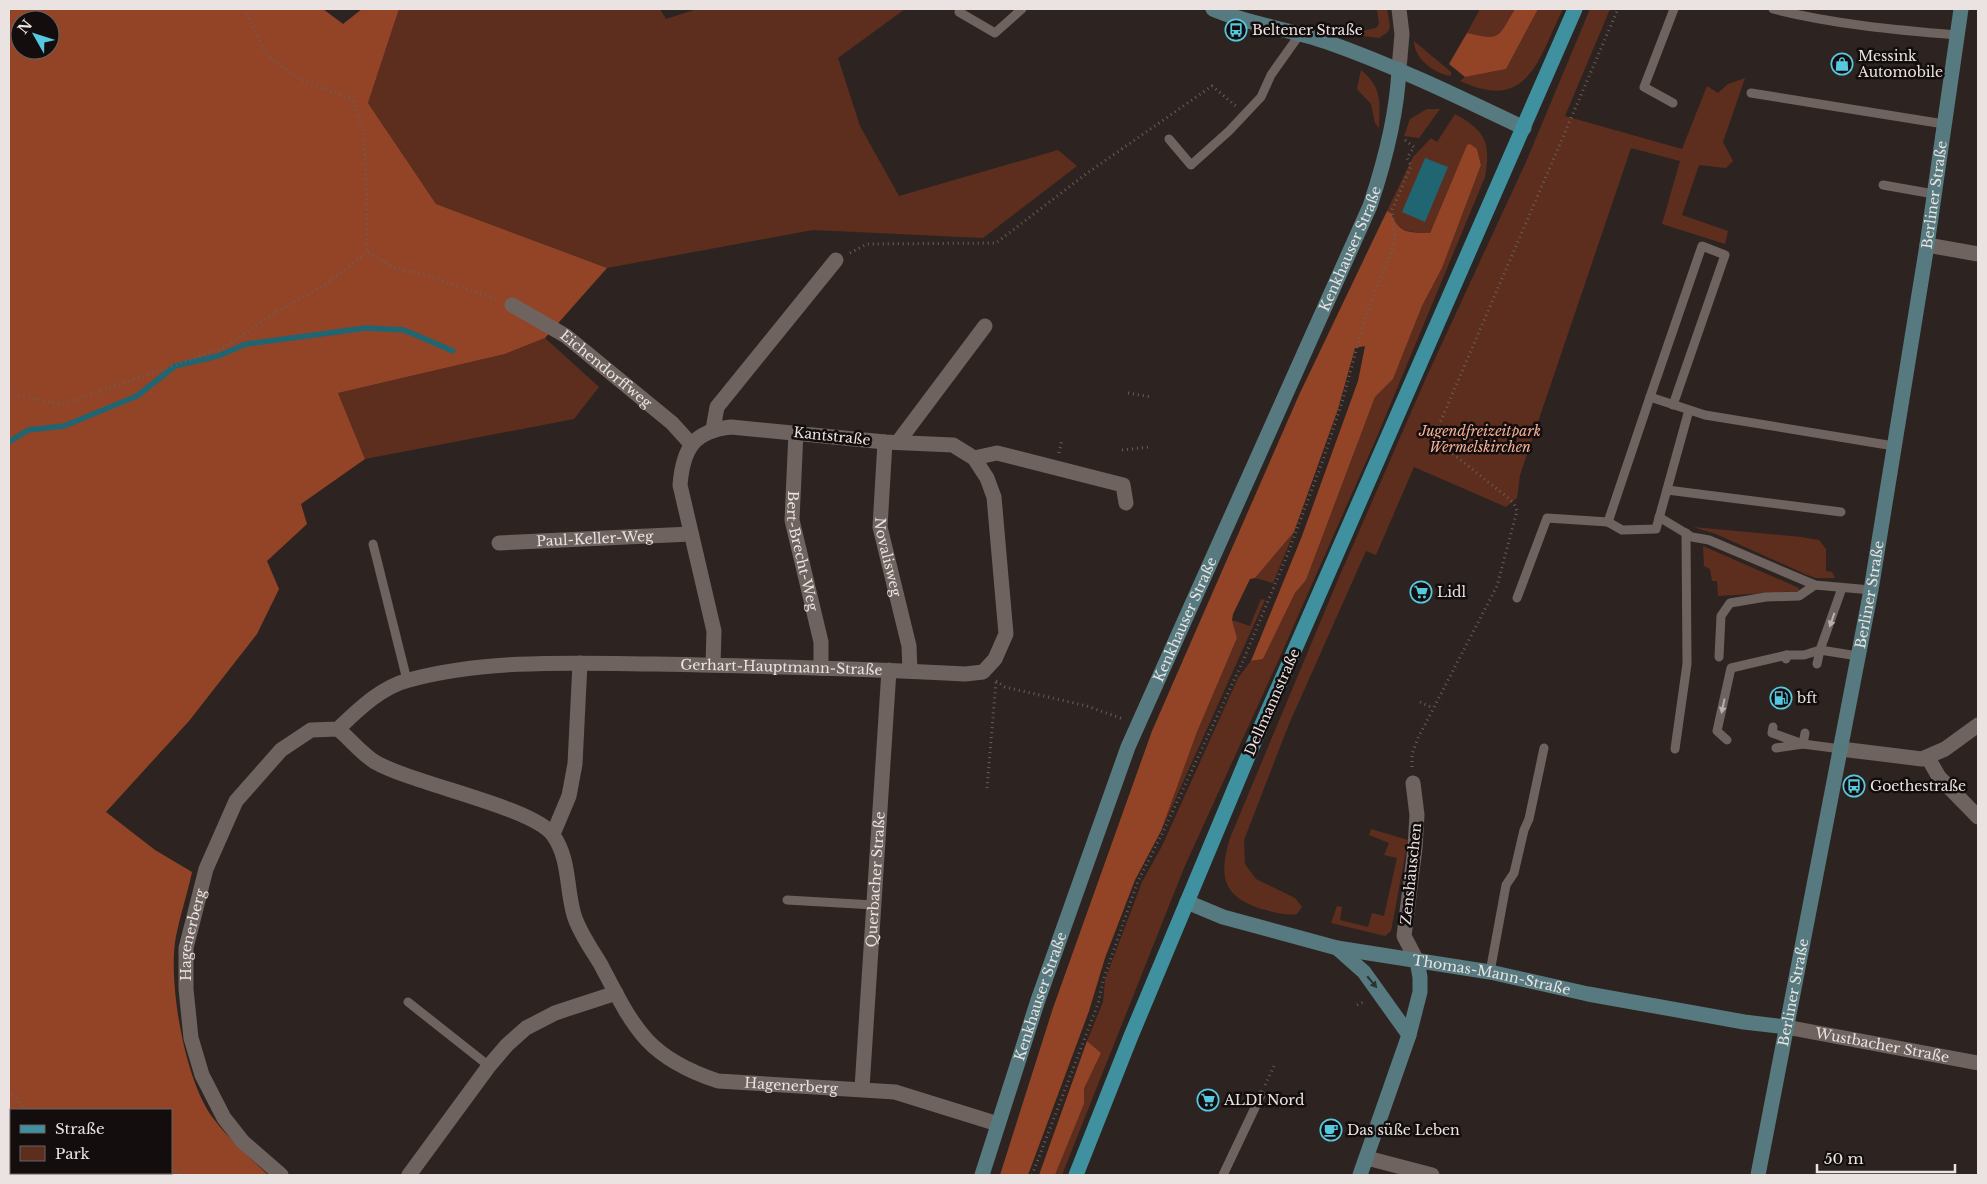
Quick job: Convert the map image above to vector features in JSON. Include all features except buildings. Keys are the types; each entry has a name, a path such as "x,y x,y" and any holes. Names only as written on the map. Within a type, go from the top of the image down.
{"main road":[{"name":"Dellmannstraße","path":"1076,1175 1246,761 1575,9"}],"street":[{"path":"1214,9 1235,18 1300,34 1399,69 1524,128"},
{"path":"1399,9 1402,34 1399,69"},
{"name":"Berliner Straße","path":"1761,1175 1786,1026 1871,590 1927,245 1961,9"},
{"name":"Kenkhauser Straße","path":"982,1175 1041,991 1110,795 1138,725 1366,216 1383,164 1390,135 1397,102 1399,69"},
{"path":"1927,245 1978,254"},
{"path":"713,665 714,631 680,485 682,463 691,444 713,429 717,408 836,260"},
{"name":"Eichendorffweg","path":"512,305 566,336 672,423 691,444"},
{"path":"891,442 986,326"},
{"name":"Kantstraße","path":"713,429 731,427 891,442 953,445 974,458 987,478 994,497 1006,634 995,659 983,672"},
{"name":"Bert-Brecht-Weg","path":"796,432 792,520 821,642 821,668"},
{"name":"Novalisweg","path":"891,442 880,528 909,646 910,671"},
{"path":"974,458 997,453 1123,485 1126,503"},
{"name":"Paul-Keller-Weg","path":"499,543 691,534"},
{"path":"552,834 569,796 572,780 580,663"},
{"name":"Gerhart-Hauptmann-Straße","path":"407,680 450,672 497,667 580,663 821,668 965,674 983,672"},
{"name":"Querbacher Straße","path":"862,1088 889,670"},
{"path":"338,729 368,702 407,680"},
{"path":"1841,749 1912,760 1928,758 1978,725"},
{"name":"Hagenerberg","path":"281,1175 243,1142 224,1118 202,1075 191,1038 186,989 186,948 206,869 236,801 281,750 311,730 338,729 374,761 402,773 527,817 552,834 565,858 575,917 627,1015 642,1037 666,1057 690,1072 718,1081 862,1088 895,1092 998,1124"},
{"path":"1928,758 1939,777 1978,817"},
{"name":"Zenshäuschen","path":"1413,783 1417,815 1415,848 1404,936 1417,961"},
{"path":"1187,902 1223,917 1336,948 1417,961"},
{"path":"1336,948 1364,972 1409,1035"},
{"name":"Thomas-Mann-Straße","path":"1360,1175 1409,1035 1420,992 1420,976 1417,961 1490,972 1588,994 1744,1022 1786,1026"},
{"path":"408,1175 489,1066 507,1045 526,1028 555,1013 616,993"},
{"name":"Wustbacher Straße","path":"1786,1026 1978,1063"},
{"path":"1366,1158 1432,1175"}],"lane":[{"path":"959,12 995,33 1022,9"},
{"path":"1673,102 1644,87 1674,9"},
{"path":"1772,9 1795,15 1862,25 1957,35"},
{"path":"1169,139 1191,165 1230,131 1261,97 1271,75 1300,34"},
{"path":"1751,93 1944,124"},
{"path":"1883,185 1934,194"},
{"path":"1608,522 1702,246 1725,255 1673,405"},
{"path":"1650,397 1705,415 1894,446"},
{"path":"1517,598 1547,518 1608,522 1622,530 1656,529 1689,410"},
{"path":"1666,490 1841,512"},
{"path":"1659,517 1686,533 1709,540 1814,586 1871,590"},
{"path":"1675,749 1687,664 1686,533"},
{"path":"373,544 407,680"},
{"path":"1719,657 1721,616 1730,603 1766,597 1799,596 1814,586"},
{"path":"1817,664 1820,650 1842,588"},
{"path":"1727,740 1717,731 1731,668 1786,657 1803,658 1820,650 1858,656"},
{"path":"1773,727 1772,733 1790,734 1804,744"},
{"path":"1804,744 1805,733"},
{"path":"1776,748 1804,744 1841,749"},
{"path":"1490,972 1506,886 1514,873 1524,830 1529,819 1544,748"},
{"path":"787,900 874,905"},
{"path":"408,1002 489,1066"},
{"path":"1223,1175 1261,1095"}],"path":[{"path":"244,9 266,54 299,79 352,99 364,134 367,252"},
{"path":"1413,783 1412,754 1433,708 1497,586 1517,511 1514,504 1506,496 1443,446 1437,434 1439,425 1618,9"},
{"path":"836,260 867,244 996,243 1086,174 1212,86 1245,114"},
{"path":"1032,1175 1098,1004 1102,980 1138,881 1163,832 1243,660 1288,553 1323,460 1343,399 1365,317 1392,249 1395,231 1392,210 1411,166 1407,158 1414,147 1404,140 1390,135"},
{"path":"367,252 395,268 425,275 512,305"},
{"path":"9,393 62,405 223,348 274,313 326,285 367,252"},
{"path":"1128,393 1151,397"},
{"path":"1122,450 1149,447"},
{"path":"983,672 1005,687 1086,706 1138,725"},
{"path":"986,788 996,681"},
{"path":"1420,702 1433,708"},
{"path":"1268,1080 1274,1066"},
{"path":"9,1091 27,1109"},
{"path":"172,1169 184,1175"}],"green space":[{"path":"399,9 660,9 666,19 697,9 905,9 838,58 860,126 899,196 1058,150 1077,166 983,238 813,230 607,268 436,204 368,103"},
{"path":"1377,9 1387,9 1390,26 1388,32 1379,38 1356,35 1355,32 1376,28 1379,24"},
{"path":"1480,9 1515,9 1497,35 1487,37 1467,33"},
{"path":"1538,9 1563,9 1538,62 1528,76 1516,85 1502,90 1483,89 1460,81 1465,77 1506,69"},
{"name":"Jugendfreizeitpark Wermelskirchen","path":"1590,9 1610,9 1565,116 1682,149 1707,86 1718,93 1728,84 1745,78 1723,142 1733,161 1726,168 1699,165 1682,215 1728,231 1725,244 1662,224 1680,161 1631,148 1520,475 1517,498 1506,507 1414,467 1376,555 1366,551 1289,724 1244,840 1245,864 1256,879 1295,898 1302,907 1297,914 1293,914 1279,913 1248,904 1231,891 1226,882 1224,873 1230,838 1340,575 1426,378 1526,162"},
{"path":"1414,41 1451,72 1451,76 1438,72 1426,65 1415,48"},
{"path":"1361,70 1368,76 1376,89 1379,103 1379,128 1375,123 1371,104 1357,89"},
{"path":"1427,109 1440,109 1419,138 1404,136 1410,119"},
{"path":"1455,114 1474,126 1484,139 1487,155 1485,177 1376,439 1184,868 1062,1175 1055,1175 1084,1104 1084,1090 1101,1053 1087,1041 1103,1002 1105,980 1142,882 1162,846 1238,678 1251,661 1263,659 1295,593 1306,580 1375,397 1393,379 1422,306 1442,268 1481,165 1477,149 1467,145 1430,233 1406,231 1398,225 1391,213 1387,211 1413,157 1431,138 1437,142"},
{"path":"545,338 599,387 574,419 365,459 338,393 505,354"},
{"path":"1693,527 1819,540 1826,549 1826,571 1832,572 1835,578 1815,578 1716,534"},
{"path":"1294,532 1273,583 1255,578"},
{"path":"1703,546 1799,588 1799,591 1718,596 1717,581 1712,581 1710,569 1704,566"},
{"path":"1261,599 1265,600 1161,831 1197,732 1237,638 1232,620 1250,626"},
{"path":"1371,829 1408,840 1391,931 1385,936 1331,923 1337,906 1342,907 1340,920 1368,927 1372,913 1384,916 1397,858 1384,855 1389,843 1369,835"}],"shaded area":[{"path":"9,9 323,9 343,24 362,9 399,9 368,103 436,204 607,268 545,338 505,354 338,393 365,459 301,504 307,524 267,561 279,589 257,634 189,721 106,812 155,850 192,872 175,942 174,983 177,1008 181,1033 194,1081 203,1102 213,1118 232,1141 268,1175 9,1175"},
{"path":"1515,9 1538,9 1506,69 1465,77 1449,64 1467,33 1487,37 1497,35"},
{"path":"1470,144 1477,149 1481,165 1442,268 1422,306 1393,379 1375,397 1306,580 1295,593 1263,659 1251,661 1302,536 1358,381 1365,346 1355,348 1338,409 1294,532 1255,578 1250,579 1233,614 1232,620 1237,638 1197,732 1161,831 1135,880 1105,958 1089,1011 1028,1175 1000,1175 1053,1008 1152,731 1299,395 1387,211 1391,213 1402,229 1411,232 1430,233 1467,145"},
{"path":"1087,1041 1101,1053 1084,1089 1084,1104 1055,1175 1039,1175"}],"water":[{"path":"1425,158 1448,167 1425,222 1402,212"}],"waterway":[{"path":"9,442 28,430 64,426 137,396 175,366 218,356 246,344 366,328 404,330 453,351"}],"place":[{"name":"Beltener Straße","path":"1236,30"},
{"name":"Messink Automobile","path":"1842,64"},
{"name":"Lidl","path":"1421,592"},
{"name":"bft","path":"1781,698"},
{"name":"Goethestraße","path":"1854,786"},
{"name":"ALDI Nord","path":"1208,1100"},
{"name":"Das süße Leben","path":"1331,1130"}]}
